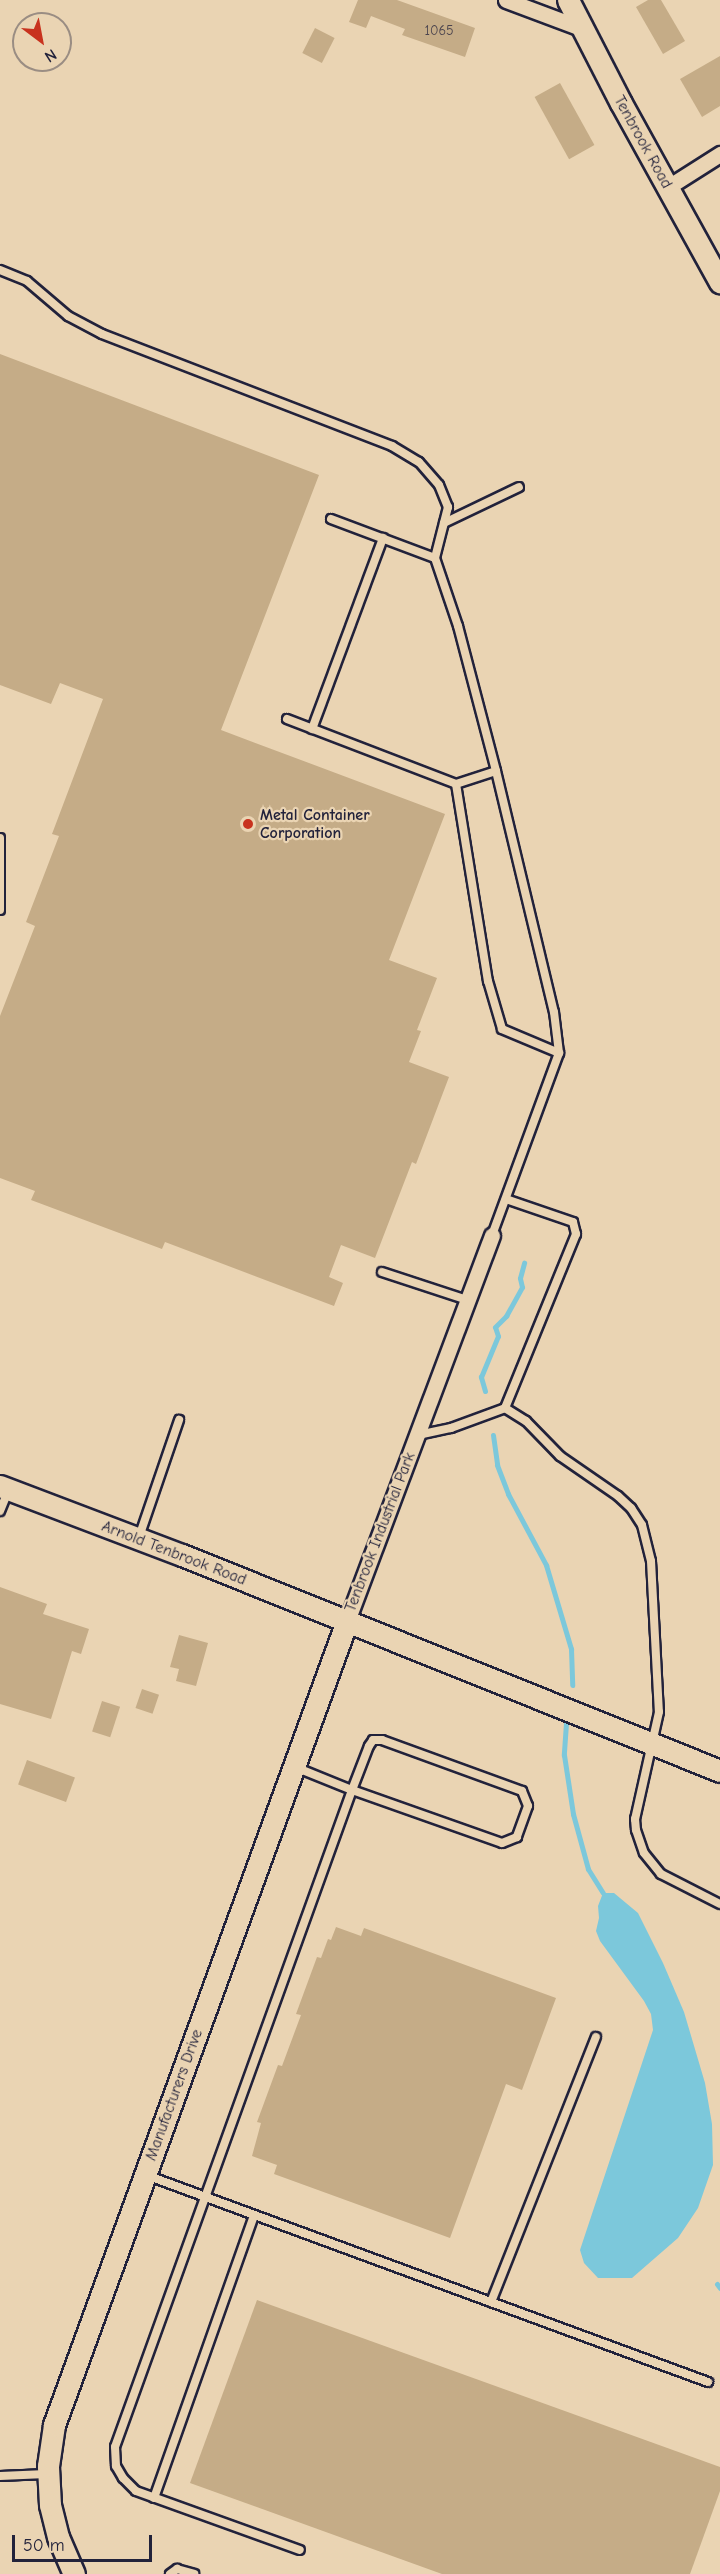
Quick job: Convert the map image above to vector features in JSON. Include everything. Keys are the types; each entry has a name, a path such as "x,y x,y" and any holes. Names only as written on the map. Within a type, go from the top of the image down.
{"street":[{"path":"506,0 583,29"},
{"name":"Tenbrook Road","path":"568,0 720,282"},
{"path":"668,187 720,154"},
{"name":"Tenbrook Industrial Park","path":"492,1235 347,1621 720,1770"},
{"name":"Arnold Tenbrook Road","path":"4,1488 138,1538 347,1621"},
{"name":"Manufacturers Drive","path":"74,2574 55,2526 47,2474 54,2425 347,1621"}],"lane":[{"path":"0,270 27,281 68,316 102,334 392,446 419,462 439,485 448,507 435,558 458,626 496,771 554,1012 559,1053 492,1235"},
{"path":"444,523 519,487"},
{"path":"331,519 435,558"},
{"path":"312,729 383,538"},
{"path":"287,719 456,784 496,771"},
{"path":"456,784 488,981 502,1029 559,1053"},
{"path":"0,838 0,910"},
{"path":"506,1199 573,1222 576,1234 506,1408"},
{"path":"382,1272 467,1300"},
{"path":"416,1435 451,1428 486,1413 506,1408 526,1421 560,1456 618,1496 631,1508 642,1525 651,1561 659,1712 654,1744 635,1819 638,1840 651,1865 661,1874 720,1904"},
{"path":"138,1538 179,1420"},
{"path":"0,1511 4,1488"},
{"path":"294,1766 352,1790 502,1843 517,1837 528,1806 522,1791 382,1740 374,1740 369,1746 352,1790 115,2447 116,2466 123,2478 136,2491 300,2550"},
{"path":"491,2302 596,2037"},
{"path":"145,2175 708,2382"},
{"path":"154,2498 254,2214"},
{"path":"0,2476 47,2474"},
{"path":"170,2574 177,2569 194,2574"}],"water":[{"path":"603,1893 614,1893 638,1913 663,1963 684,2012 705,2083 712,2124 713,2165 698,2208 678,2238 632,2278 598,2278 584,2263 580,2250 653,2030 651,2014 644,2001 600,1941 596,1931 599,1918 598,1906"}],"building":[{"path":"358,0 397,0 475,28 465,57 402,35 405,29 371,16 366,28 349,22"},
{"path":"648,0 661,0 685,41 663,54 636,7"},
{"path":"315,28 335,38 322,63 302,53"},
{"path":"720,56 720,106 702,117 680,79"},
{"path":"560,83 594,145 569,159 535,97"},
{"name":"Metal Container Corporation","path":"0,354 319,475 221,730 445,814 389,960 437,978 417,1030 421,1031 409,1062 449,1077 416,1164 412,1162 375,1258 341,1245 329,1277 343,1283 334,1306 165,1242 162,1249 31,1200 35,1191 0,1178 0,1016 35,926 26,922 59,836 52,834 103,699 60,683 51,704 0,685"},
{"path":"0,1587 47,1604 43,1614 89,1629 81,1654 72,1651 51,1719 0,1704"},
{"path":"179,1635 208,1643 196,1686 176,1681 179,1669 170,1667"},
{"path":"142,1689 159,1695 153,1714 135,1708"},
{"path":"102,1701 120,1707 110,1737 92,1731"},
{"path":"27,1760 75,1777 66,1802 18,1784"},
{"path":"336,1927 361,1936 364,1928 556,1998 522,2090 506,2084 450,2238 274,2174 277,2165 252,2156 261,2123 257,2122 278,2065 282,2066 301,2015 296,2014 317,1957 321,1958 328,1939 331,1940"},
{"path":"257,2300 720,2467 720,2491 690,2574 442,2574 190,2483"}],"waterway":[{"path":"485,1391 481,1377 498,1336 495,1327 506,1316 522,1287 520,1278 524,1263"},
{"path":"493,1435 497,1465 508,1494 546,1565 571,1649 572,1685"},
{"path":"566,1723 564,1755 573,1814 588,1869 603,1893"},
{"path":"717,2284 720,2288"}],"place":[{"name":"Metal Container Corporation","path":"248,824"}]}
